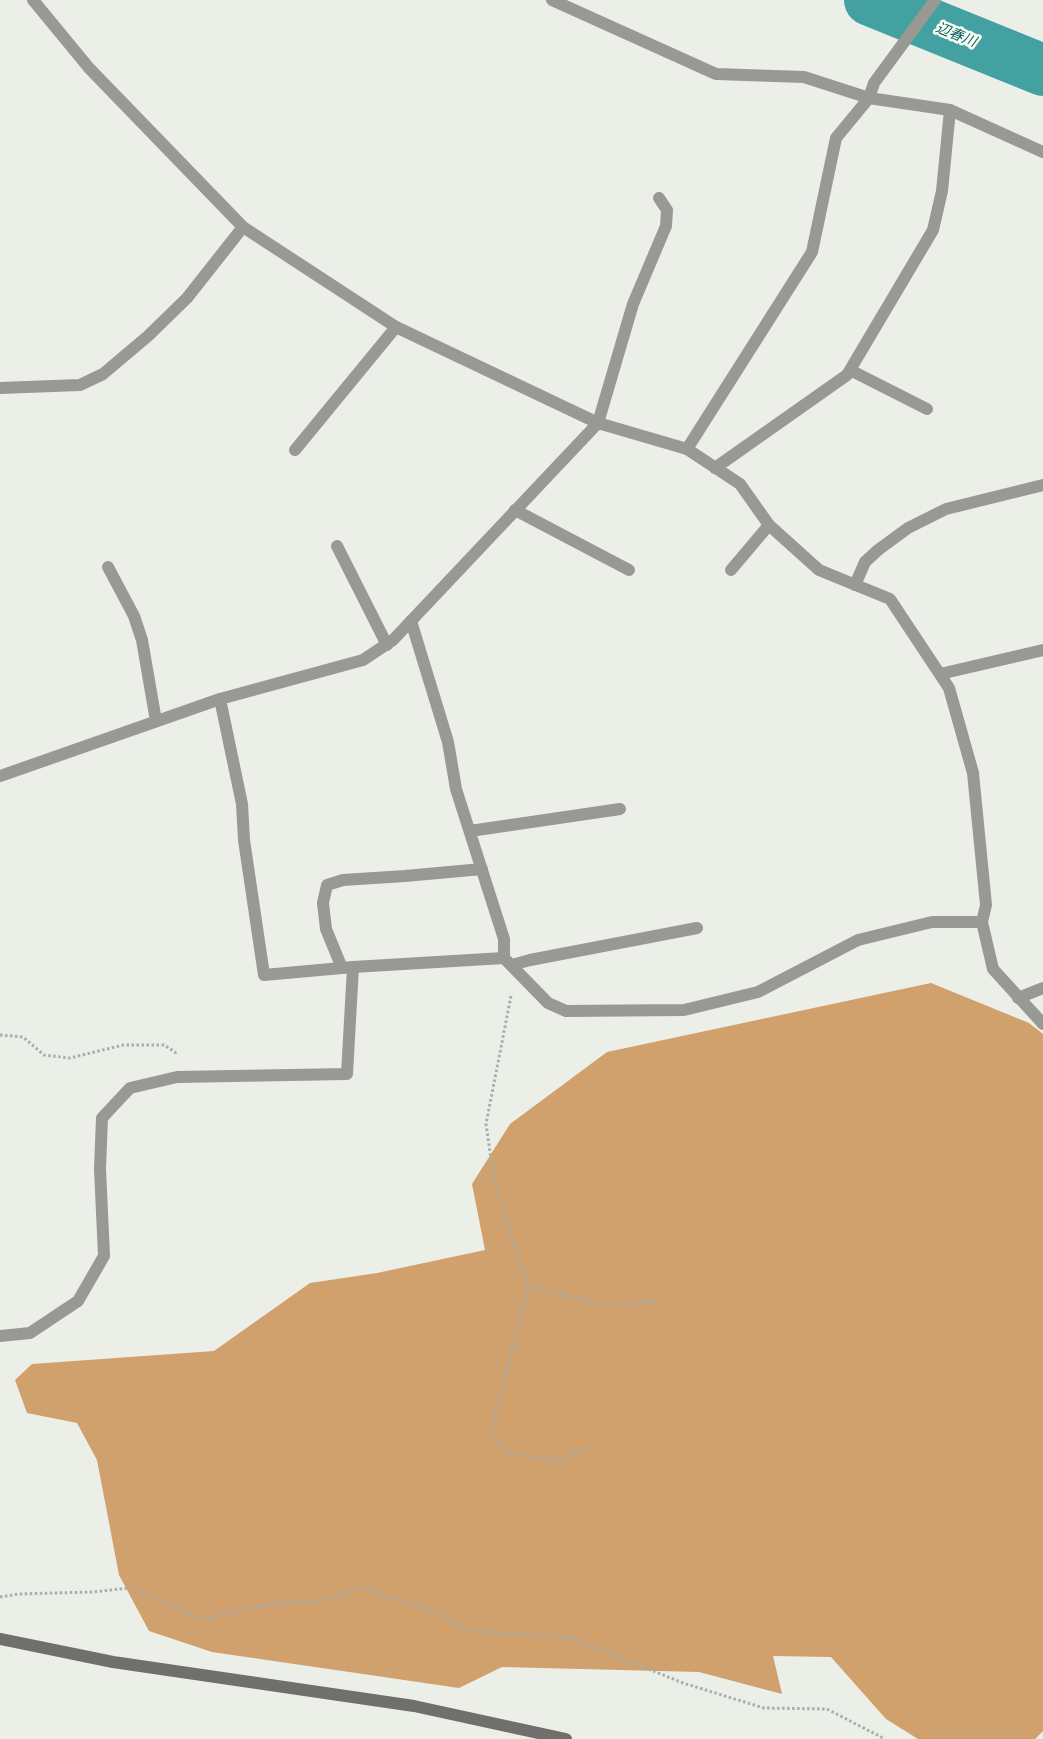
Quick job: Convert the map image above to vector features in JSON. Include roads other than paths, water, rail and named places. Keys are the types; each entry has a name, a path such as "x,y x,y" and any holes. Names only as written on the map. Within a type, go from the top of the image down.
{"street":[{"path":"33,0 89,68 243,227 396,327 598,423 687,449 740,484 769,525 819,570 890,599 949,688 973,773 986,905 982,922 993,969 1043,1024"},
{"path":"552,0 716,74 804,78 869,98 950,110 1043,152"},
{"path":"687,449 812,252 836,138 869,98 874,83 935,0"},
{"path":"715,468 847,375 932,230 942,190 950,110"},
{"path":"0,776 220,699 363,660 393,640 598,423 633,304 666,226 667,210 659,198"},
{"path":"0,388 80,385 103,374 148,336 186,298 243,227"},
{"path":"295,450 396,327"},
{"path":"850,370 927,409"},
{"path":"855,585 865,562 908,528 946,509 1043,485"},
{"path":"515,510 629,570"},
{"path":"731,570 769,525"},
{"path":"337,546 387,644"},
{"path":"108,567 134,616 142,640 156,721"},
{"path":"411,621 448,742 456,789 511,964 548,1003 566,1010 684,1010 758,992 858,940 932,922 982,922"},
{"path":"940,674 1043,650"},
{"path":"220,699 242,804 244,840 264,975 348,968 511,964 697,928"},
{"path":"470,831 620,810"},
{"path":"0,1336 30,1333 78,1302 104,1256 100,1169 102,1118 130,1088 182,1077 348,1074 348,968 326,929 323,903 327,885 343,880 482,869"},
{"path":"1018,998 1043,988"},
{"path":"0,1639 113,1662 414,1706 566,1739"}],"waterway":[{"name":"辺春川","path":"870,0 1043,70"}]}
